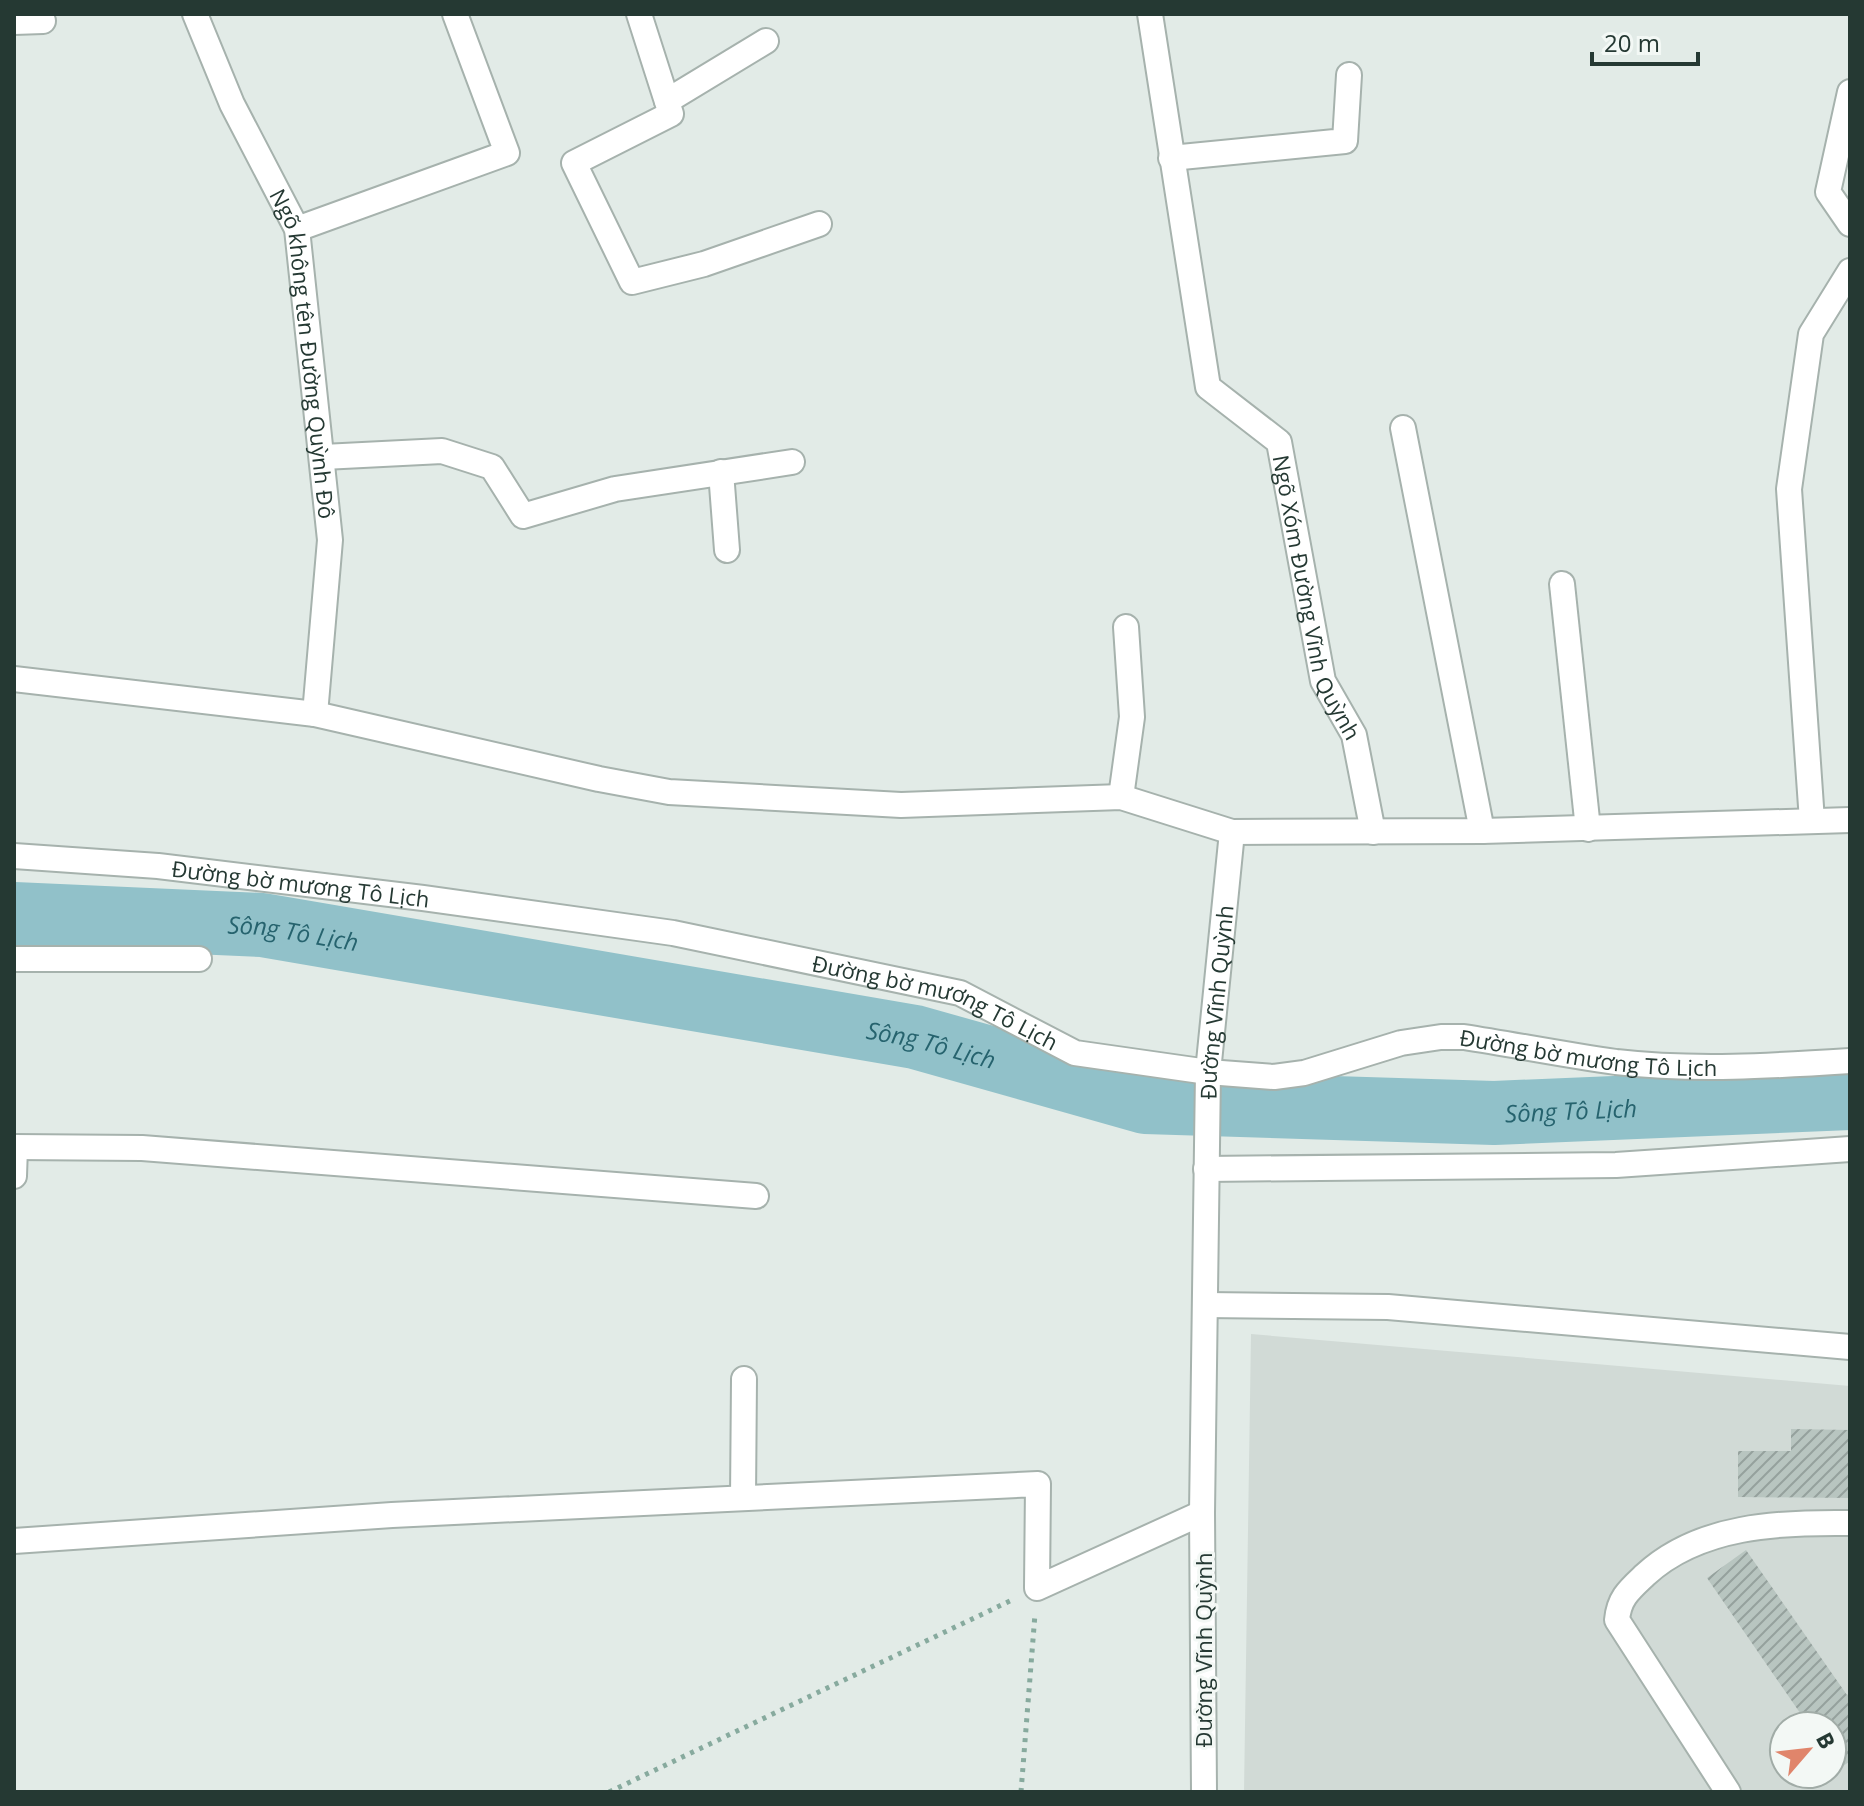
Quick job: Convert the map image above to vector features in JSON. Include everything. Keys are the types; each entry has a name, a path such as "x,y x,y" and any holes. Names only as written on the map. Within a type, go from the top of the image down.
{"street":[{"name":"Ngõ không tên Đường Quỳnh Đô","path":"195,14 232,104 297,229 330,540 315,714"},
{"path":"297,229 507,153 455,14"},
{"path":"639,14 671,114 574,163 632,282 704,264 819,224"},
{"name":"Ngõ Xóm Đường Vĩnh Quỳnh","path":"1150,14 1208,387 1279,442 1323,681 1354,735 1373,832"},
{"path":"14,22 43,21"},
{"path":"667,101 766,41"},
{"path":"1171,158 1345,141 1349,75"},
{"path":"1850,92 1828,192 1850,224"},
{"path":"1812,821 1789,489 1811,334 1850,271"},
{"path":"1403,428 1482,831"},
{"path":"323,457 442,451 492,467 523,516 615,489 792,462"},
{"path":"721,472 727,550"},
{"path":"1562,584 1588,829"},
{"path":"1121,797 1132,717 1126,627"},
{"path":"14,679 315,714 669,792 901,805 1121,797 1232,832 1588,829 1850,820"},
{"name":"Đường Vĩnh Quỳnh","path":"1204,1792 1202,1513 1208,1080 1232,832"},
{"name":"Đường bờ mương Tô Lịch","path":"14,856 190,869 673,933 960,993 1075,1053 1208,1080 1304,1073 1401,1043 1441,1037 1464,1037 1650,1064 1746,1068 1850,1061"},
{"path":"14,959 199,959"},
{"path":"14,1176 14,1147 142,1148 756,1196"},
{"path":"1206,1160 1616,1165 1850,1149"},
{"path":"1205,1305 1388,1307 1850,1347"},
{"path":"743,1498 744,1379"},
{"path":"14,1541 392,1515 1038,1484 1037,1588 1202,1513"},
{"path":"1728,1792 1617,1620 1618,1606 1623,1595 1651,1570 1685,1548 1725,1535 1793,1522 1850,1523"}],"path":[{"path":"609,1792 1037,1588 1021,1792"}],"shaded area":[{"path":"1251,1334 1850,1386 1850,1792 1244,1792"}],"building":[{"path":"1791,1429 1850,1430 1850,1498 1738,1497 1738,1451 1791,1451"},
{"path":"1746,1550 1847,1695 1850,1693 1850,1761 1848,1762 1848,1710 1798,1710 1707,1578"}],"waterway":[{"name":"Sông Tô Lịch","path":"14,914 262,925 915,1037 1145,1102 1494,1113 1850,1098"}]}
